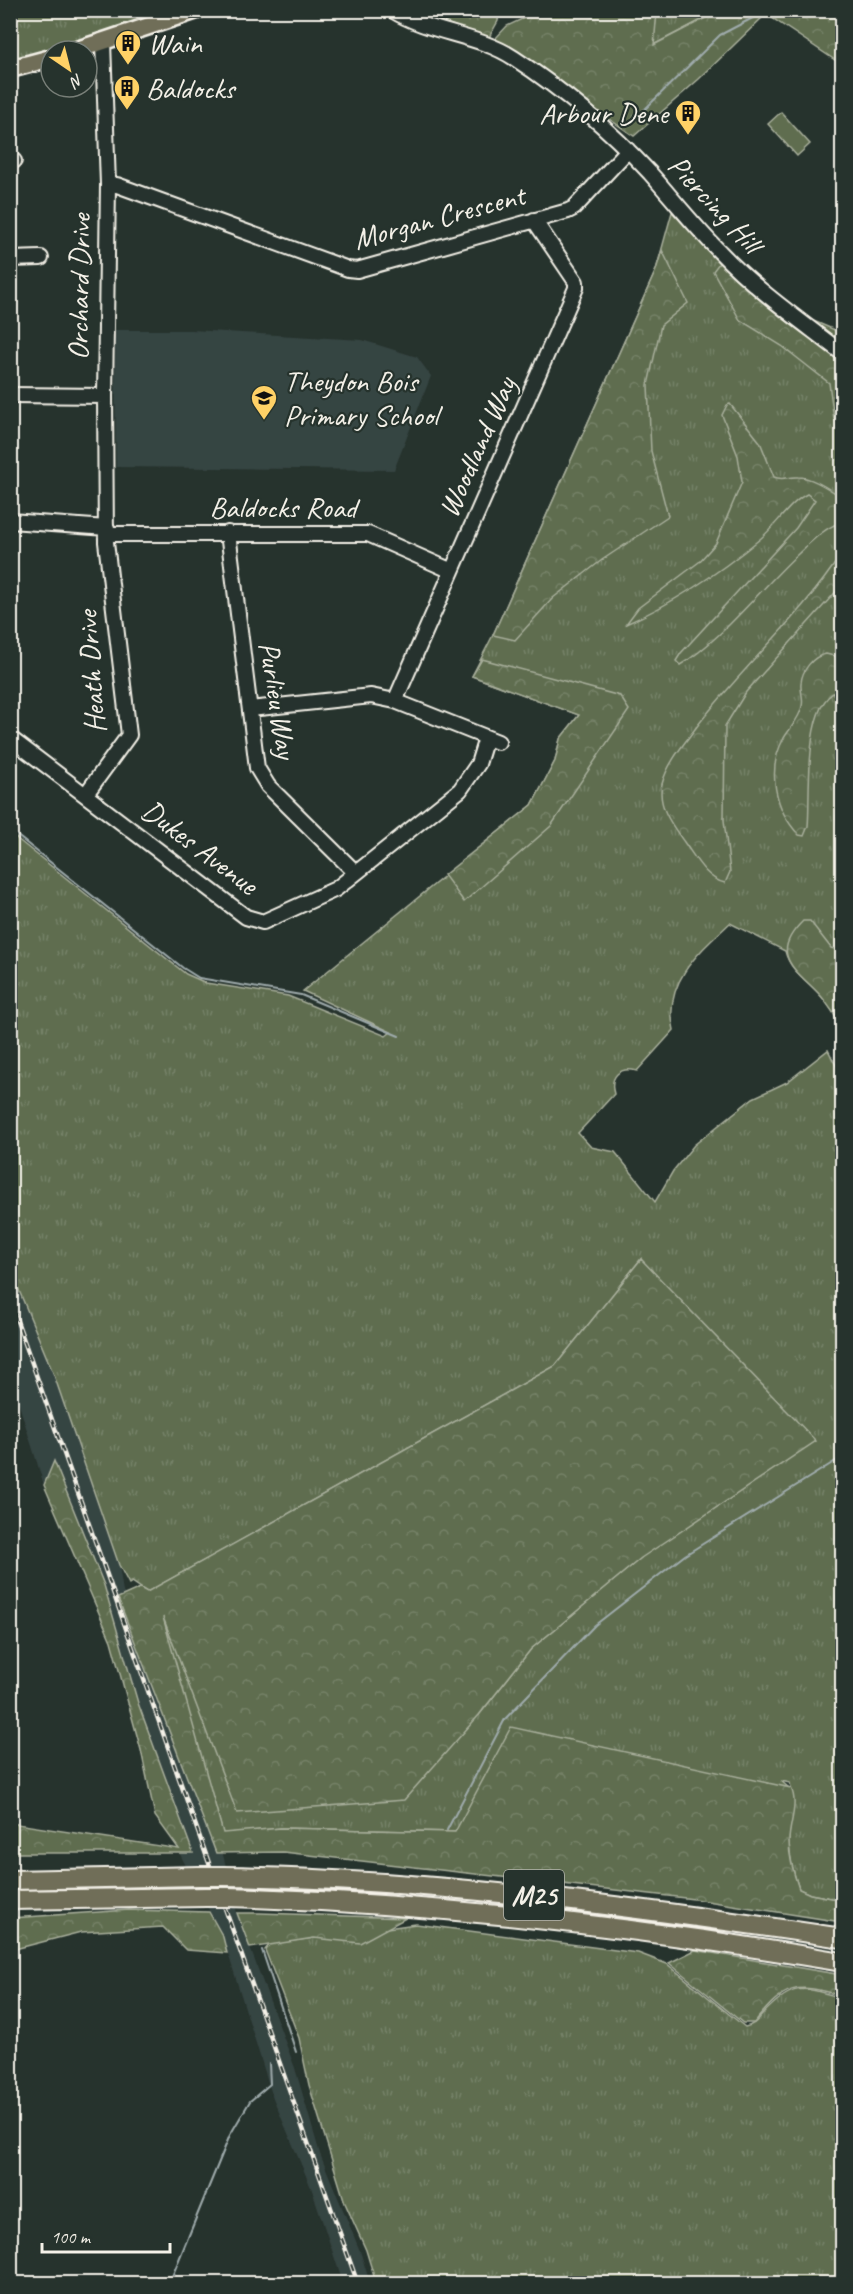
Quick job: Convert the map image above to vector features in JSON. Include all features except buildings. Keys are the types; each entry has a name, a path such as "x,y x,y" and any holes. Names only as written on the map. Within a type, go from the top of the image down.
{"highway":[{"name":"M25","path":"10,1880 199,1875 398,1883 517,1893 843,1938"},
{"name":"M25","path":"10,1900 88,1897 226,1897 377,1904 549,1918 843,1962"},
{"path":"10,1909 46,1907 88,1897"}],"main road":[{"path":"99,43 197,10"},
{"path":"10,69 39,61"}],"street":[{"name":"Piercing Hill","path":"392,10 428,27 488,45 512,57 557,89 628,150 720,252 765,293 843,353"},
{"name":"Orchard Drive","path":"103,42 108,185 106,533"},
{"name":"Morgan Crescent","path":"108,185 117,185 348,269 357,270 574,208 628,150"},
{"name":"Woodland Way","path":"395,701 576,288 576,282 534,220"},
{"path":"10,259 41,258"},
{"path":"10,395 105,396"},
{"path":"10,521 106,533"},
{"path":"10,529 106,533"},
{"name":"Baldocks Road","path":"106,533 368,534 452,571"},
{"name":"Heath Drive","path":"86,794 129,735 106,533"},
{"name":"Purlieu Way","path":"228,533 257,768 268,786 356,873"},
{"path":"250,709 371,696 395,701"},
{"name":"Dukes Avenue","path":"10,738 246,917 257,922 271,921 336,889 460,790 492,740 395,701"}],"shaded area":[{"name":"Theydon Bois Primary School","path":"115,330 192,330 362,340 417,357 431,376 394,470 116,467"},
{"path":"10,1271 54,1375 119,1565 123,1592 138,1620 214,1817 237,1913 295,2068 320,2154 360,2251 370,2283 343,2283 312,2190 273,2098 223,1937 159,1814 148,1781 104,1605 44,1485 11,1379"}],"green space":[{"path":"11,11 182,11 93,39 39,39 39,56 11,65"},
{"path":"416,11 499,11 498,21 488,39"},
{"path":"539,11 657,11 654,45 719,11 842,11 842,52 835,60 766,14 699,79 634,136 494,40 507,26"},
{"path":"657,11 719,11 653,45"},
{"path":"781,112 810,144 797,156 768,124"},
{"path":"672,212 756,303 842,372 842,1031 827,1003 795,970 785,951 730,923 686,969 673,997 674,1030 637,1071 625,1070 617,1074 613,1083 614,1094 578,1133 591,1147 615,1152 655,1202 673,1171 694,1145 753,1098 787,1082 828,1050 842,1077 842,1900 810,1894 799,1889 792,1867 789,1843 792,1791 790,1783 781,1781 788,1787 781,1790 455,1832 281,1828 223,1834 159,1607 479,1715 531,1649 641,1558 641,1259 555,1366 147,1592 132,1582 129,1584 119,1565 54,1375 11,1271 11,834 186,974 206,983 288,996 386,1036 391,1032 303,991 532,805 555,761 560,739 579,715 472,676 493,635 656,270"},
{"path":"662,250 688,303 661,325 648,385 651,451 668,516 602,560 553,598 515,640 493,635 656,270"},
{"path":"722,259 804,317 842,333 842,424 834,419 829,383 782,346 740,320 713,271"},
{"path":"730,404 760,442 774,477 810,479 842,497 842,522 830,527 813,540 725,629 680,665 676,661 681,653 796,528 815,500 807,494 800,498 766,534 729,563 679,597 626,624 638,608 699,562 716,543 742,482 738,456 722,415 727,405"},
{"path":"842,553 842,585 746,692 725,726 724,820 730,872 725,883 718,881 702,867 667,815 661,792 664,777 676,755 695,729 790,621"},
{"path":"826,654 842,658 842,690 829,696 820,709 814,727 808,826 804,836 799,835 791,825 779,802 775,763 778,750 801,710 803,700 801,683 804,673 809,664"},
{"path":"482,659 620,696 629,710 551,826 464,902 444,875 532,805 555,761 560,739 579,715 472,676"},
{"path":"803,921 810,921 831,948 842,951 842,1016 838,1018 790,962 787,944 792,933"},
{"path":"641,1259 816,1441 641,1558 531,1649 479,1715 404,1800 237,1813 163,1617 223,1833 281,1828 455,1832 511,1727 791,1788 794,1808 789,1847 799,1889 810,1894 842,1900 842,1922 694,1899 283,1852 216,1853 118,1598 140,1588 147,1592 555,1366"},
{"path":"54,1461 104,1585 138,1703 193,1853 11,1853 11,1823 179,1849 155,1816 141,1750 111,1641 44,1485"},
{"path":"129,1910 209,1912 223,1937 227,1953 186,1950 163,1927 81,1932 11,1950 11,1918"},
{"path":"237,1913 406,1918 360,1943 314,1938 250,1948"},
{"path":"416,1924 638,1953 667,1964 745,2027 754,2024 774,2003 791,1992 818,1991 842,1998 842,2283 376,2283 366,2250 345,2203 309,2085 299,2038 265,1950 270,1944 314,1938 359,1940 387,1928"},
{"path":"695,1950 842,1975 842,1996 813,1989 793,1990 775,2000 754,2023 743,2023 669,1963"}],"waterway":[{"path":"638,116 720,35 768,10"},
{"path":"10,830 183,968 199,978 301,995 399,1036"},
{"path":"447,1830 505,1719 595,1625 685,1555 842,1457"},
{"path":"262,1950 296,2052"},
{"path":"169,2284 230,2135 250,2101 270,2084 269,2063"}],"railway":[{"path":"10,1301 358,2284"}],"place":[{"name":"Wain","path":"128,66"},
{"name":"Baldocks","path":"127,111"},
{"name":"Arbour Dene","path":"688,136"},
{"name":"Theydon Bois Primary School","path":"264,421"}]}
